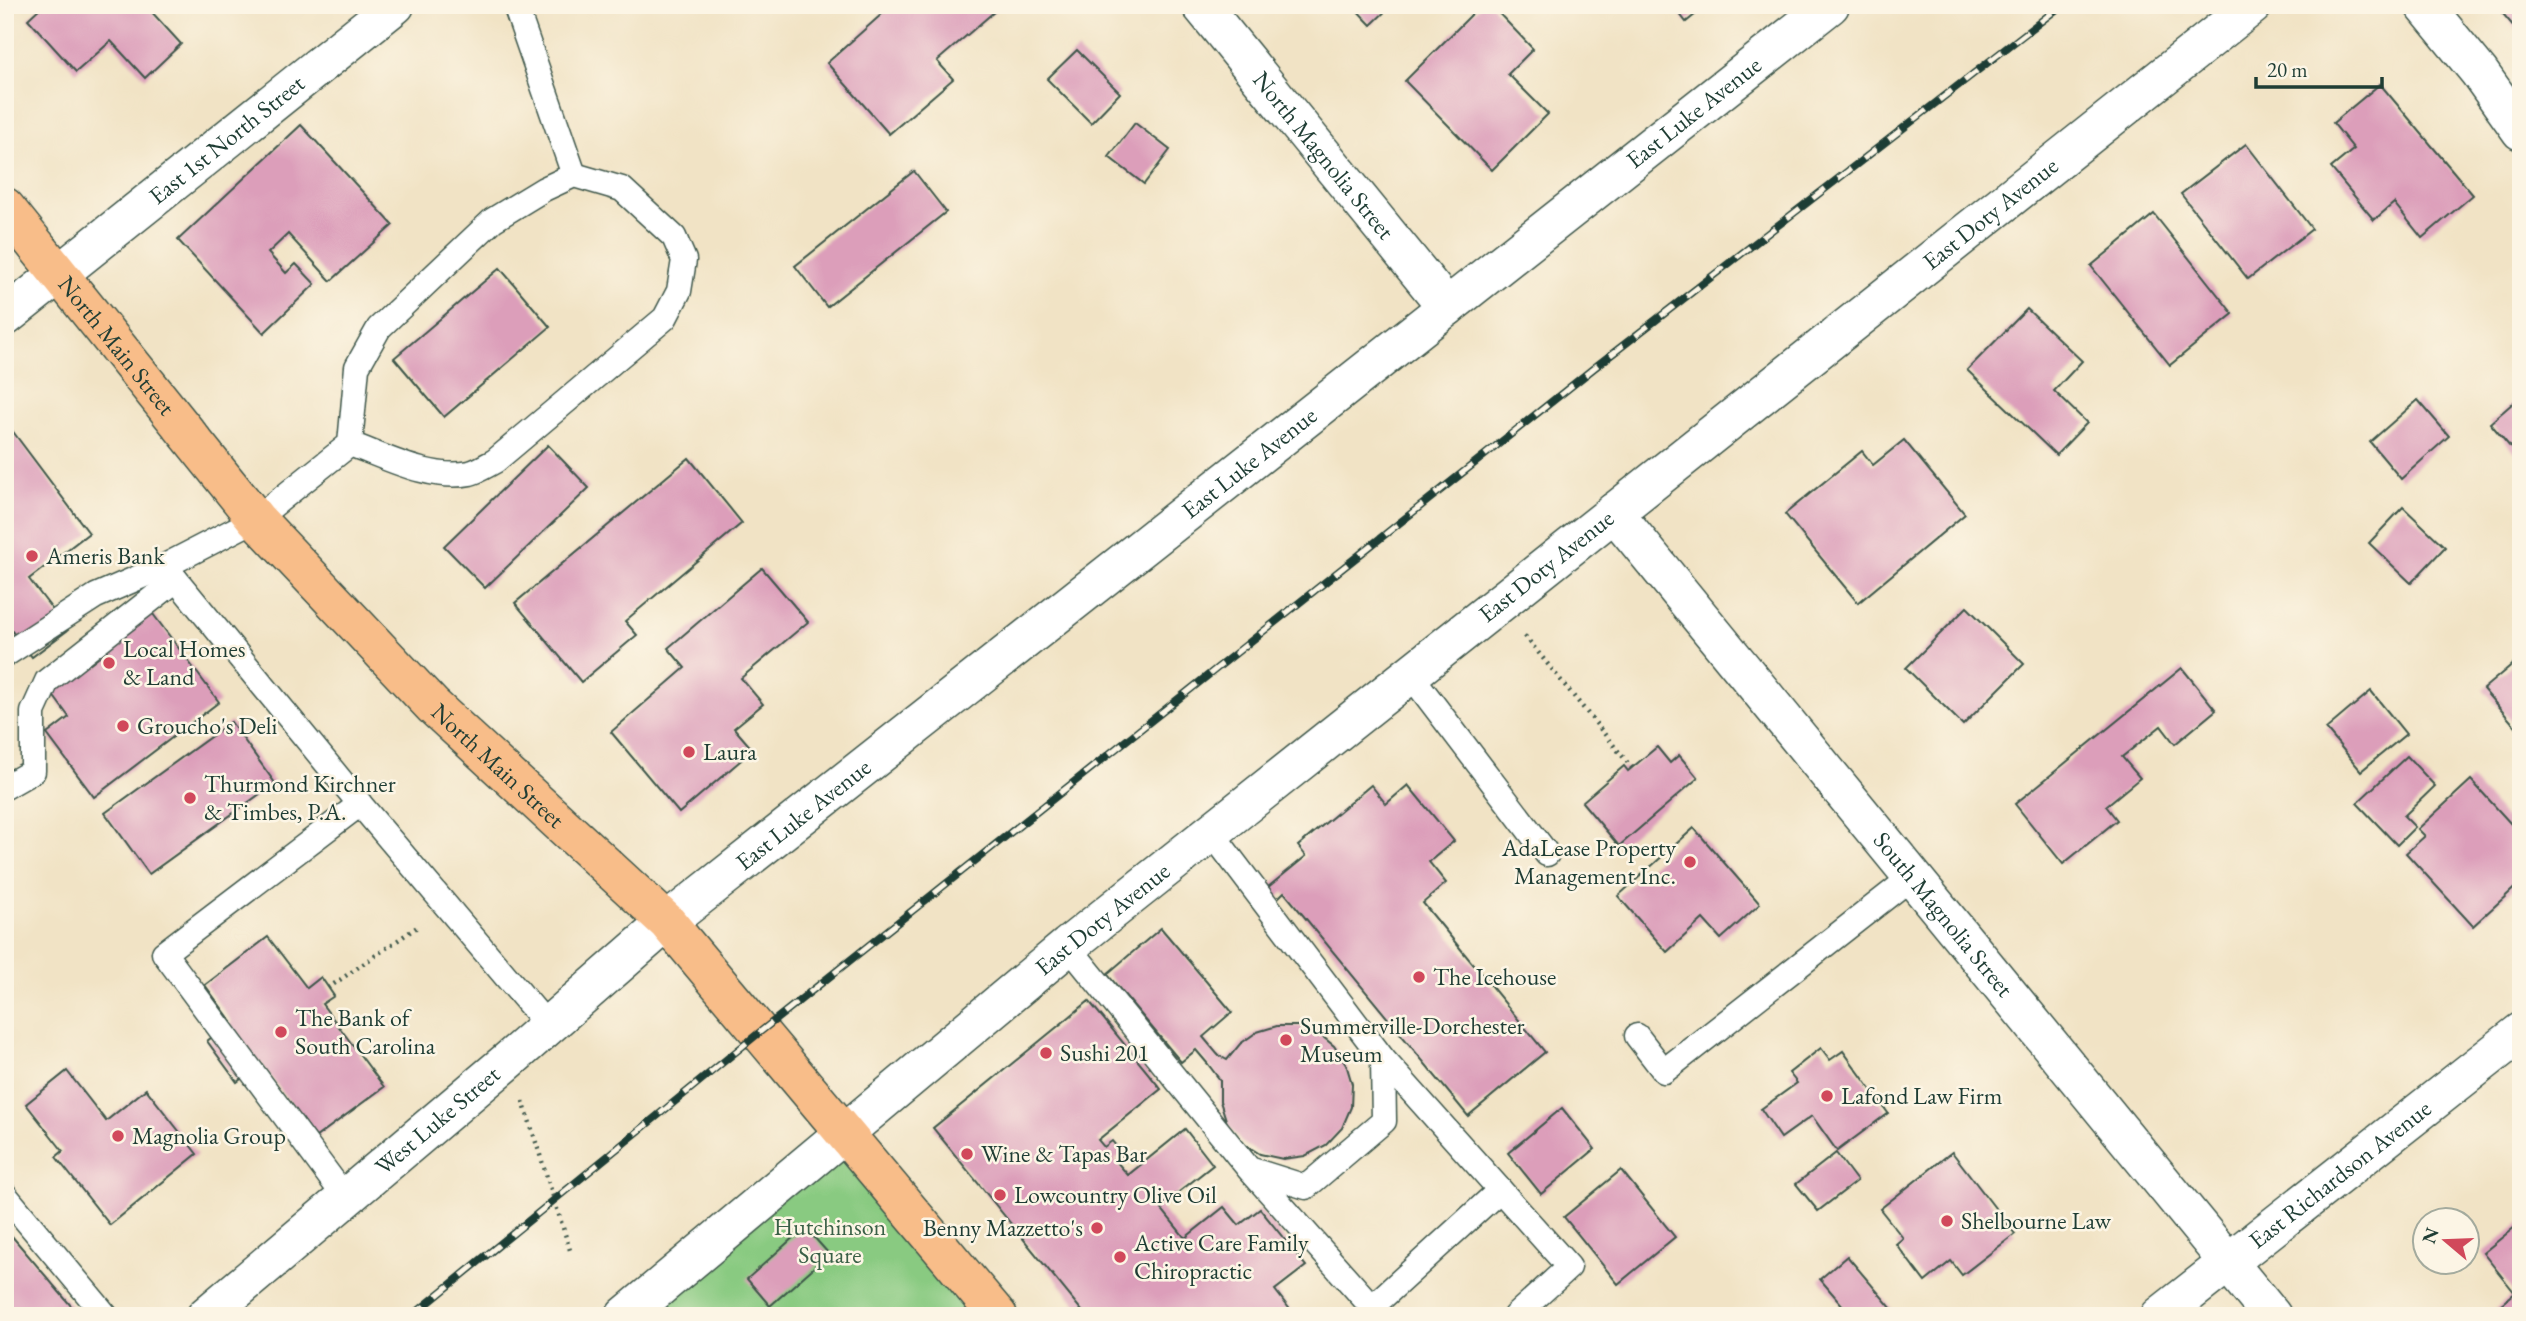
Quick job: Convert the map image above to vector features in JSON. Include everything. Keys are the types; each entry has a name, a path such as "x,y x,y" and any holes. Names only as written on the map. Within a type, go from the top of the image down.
{"main road":[{"name":"North Main Street","path":"5,207 256,519 433,706 667,922 998,1316"}],"street":[{"name":"East 1st North Street","path":"5,317 395,5"},
{"name":"North Magnolia Street","path":"1201,5 1447,307"},
{"name":"East Luke Avenue","path":"667,922 1830,5"},
{"name":"East Doty Avenue","path":"650,1308 843,1131 1068,946 2253,5"},
{"path":"2424,5 2479,72 2521,131"},
{"name":"South Magnolia Street","path":"1614,512 2272,1316"},
{"name":"West Luke Street","path":"206,1316 509,1060 667,922"},
{"name":"East Richardson Avenue","path":"2160,1316 2521,1032"}],"lane":[{"path":"515,5 574,175"},
{"path":"5,787 33,771 33,712 47,681 171,573 256,519 350,444 357,367 379,328 493,220 544,189 574,175 622,189 674,237 684,260 679,291 665,318 495,461 471,473 444,474 350,444"},
{"path":"5,654 96,596 171,573"},
{"path":"171,573 360,804 548,1026"},
{"path":"1410,674 1547,854"},
{"path":"345,1197 164,953 360,804"},
{"path":"1210,832 1383,1059 1569,1267 1515,1316"},
{"path":"1637,1036 1664,1071 1913,876"},
{"path":"1068,946 1249,1169 1376,1311 1500,1190"},
{"path":"1249,1169 1306,1187 1384,1121 1383,1059"},
{"path":"5,1195 106,1316"}],"path":[{"path":"1499,603 1632,768"},
{"path":"328,988 446,905"},
{"path":"509,1060 570,1250"}],"green space":[{"name":"Hutchinson Square","path":"843,1131 976,1316 673,1316 653,1293"}],"building":[{"path":"43,5 153,5 149,9 181,44 145,78 111,41 76,72 28,19"},
{"path":"892,5 1002,5 937,61 953,79 889,134 827,63"},
{"path":"1352,5 1392,5 1371,25"},
{"path":"1481,5 1491,5 1533,49 1508,74 1548,114 1492,170 1405,81"},
{"path":"1673,5 1707,5 1686,22"},
{"path":"2501,5 2521,5 2521,35 2498,8"},
{"path":"1077,50 1120,93 1091,123 1047,79"},
{"path":"2380,84 2473,195 2422,238 2394,203 2374,220 2331,168 2354,149 2333,123"},
{"path":"1135,123 1170,150 1144,184 1109,157"},
{"path":"301,125 393,225 331,281 288,234 268,253 286,273 296,264 315,284 264,333 178,240"},
{"path":"2246,144 2312,229 2248,279 2181,194"},
{"path":"914,171 946,212 827,307 795,266"},
{"path":"2154,214 2233,314 2170,365 2091,266"},
{"path":"500,268 550,327 444,417 394,358"},
{"path":"2027,309 2082,361 2054,391 2087,423 2056,455 1967,370"},
{"path":"2521,396 2521,460 2490,423"},
{"path":"2418,400 2449,436 2401,479 2370,442"},
{"name":"Ameris Bank","path":"5,421 89,533 29,579 68,630 32,657 5,622"},
{"path":"1904,440 1965,514 1858,603 1785,514 1862,451 1873,465"},
{"path":"548,445 589,488 485,588 444,546"},
{"path":"689,458 742,523 625,621 637,635 581,682 515,603"},
{"path":"2403,507 2445,547 2411,583 2369,543"},
{"path":"762,568 808,622 741,678 763,704 734,728 753,750 679,813 611,732 685,668 668,648"},
{"path":"1967,607 2024,664 1963,725 1906,668"},
{"name":"Groucho's Deli","path":"150,610 219,702 94,797 47,734 69,717 47,687"},
{"path":"2521,657 2521,733 2483,689"},
{"path":"2182,668 2216,710 2175,744 2161,726 2122,757 2140,778 2106,806 2117,820 2063,864 2015,804"},
{"path":"2371,691 2406,734 2361,771 2326,729"},
{"name":"Thurmond Kirchner & Timbes, P.A.","path":"231,722 275,783 149,874 105,813"},
{"path":"1657,747 1670,763 1679,755 1698,778 1619,846 1582,802 1624,766 1628,771"},
{"path":"2407,756 2435,786 2404,816 2415,827 2397,845 2357,803"},
{"path":"2471,780 2521,835 2521,882 2473,926 2406,853 2425,836 2418,829"},
{"name":"The Icehouse","path":"1371,785 1386,804 1408,785 1454,841 1429,862 1446,883 1423,903 1545,1052 1468,1116 1284,892 1276,900 1267,888 1306,856 1298,846"},
{"name":"AdaLease Property Management Inc.","path":"1694,828 1760,904 1721,939 1703,919 1667,952 1618,896"},
{"name":"Summerville-Dorchester Museum","path":"1161,928 1232,1012 1203,1037 1218,1055 1227,1060 1240,1044 1257,1032 1277,1026 1298,1026 1318,1033 1334,1046 1346,1064 1352,1084 1351,1107 1342,1128 1326,1145 1305,1156 1283,1159 1260,1154 1241,1142 1227,1123 1220,1101 1220,1080 1207,1063 1196,1050 1181,1062 1107,974"},
{"name":"The Bank of South Carolina","path":"268,937 307,988 321,977 334,996 322,1004 384,1087 316,1137 261,1064 237,1082 207,1041 232,1022 205,985"},
{"path":"1089,1001 1161,1089 1098,1140 1104,1147 1112,1141 1123,1154 1115,1160 1128,1175 1185,1129 1213,1165 1160,1207 1185,1238 1224,1207 1239,1225 1260,1209 1306,1266 1275,1290 1295,1316 1086,1316 933,1128"},
{"name":"Lafond Law Firm","path":"1821,1048 1830,1060 1843,1051 1888,1113 1837,1151 1812,1116 1781,1138 1761,1109 1797,1083 1789,1073"},
{"name":"Magnolia Group","path":"67,1071 106,1121 146,1089 197,1154 110,1225 56,1157 63,1151 26,1104"},
{"path":"1562,1108 1595,1149 1541,1194 1508,1153"},
{"name":"Shelbourne Law","path":"1952,1152 2015,1234 1962,1275 1951,1261 1925,1282 1896,1244 1903,1238 1880,1209"},
{"path":"1836,1153 1857,1181 1818,1211 1796,1184"},
{"path":"1621,1170 1675,1237 1618,1284 1564,1217"},
{"path":"2521,1222 2521,1316 2501,1316 2495,1309 2515,1293 2483,1253"},
{"path":"805,1227 829,1254 770,1306 747,1279"},
{"path":"5,1228 72,1307 62,1316 5,1316"},
{"path":"1847,1256 1898,1316 1847,1316 1850,1314 1820,1279"}],"railway":[{"path":"412,1316 760,1032 1594,368 2062,5"}],"place":[{"name":"Ameris Bank","path":"32,556"},
{"name":"Local Homes & Land","path":"109,663"},
{"name":"Groucho's Deli","path":"123,726"},
{"name":"Laura","path":"689,752"},
{"name":"Thurmond Kirchner & Timbes, P.A.","path":"190,798"},
{"name":"AdaLease Property Management Inc.","path":"1690,862"},
{"name":"The Icehouse","path":"1419,977"},
{"name":"The Bank of South Carolina","path":"281,1032"},
{"name":"Summerville-Dorchester Museum","path":"1286,1040"},
{"name":"Sushi 201","path":"1046,1053"},
{"name":"Lafond Law Firm","path":"1827,1096"},
{"name":"Magnolia Group","path":"118,1136"},
{"name":"Wine & Tapas Bar","path":"967,1154"},
{"name":"Lowcountry Olive Oil","path":"1000,1195"},
{"name":"Shelbourne Law","path":"1947,1221"},
{"name":"Benny Mazzetto's","path":"1097,1228"},
{"name":"Active Care Family Chiropractic","path":"1120,1257"}]}
